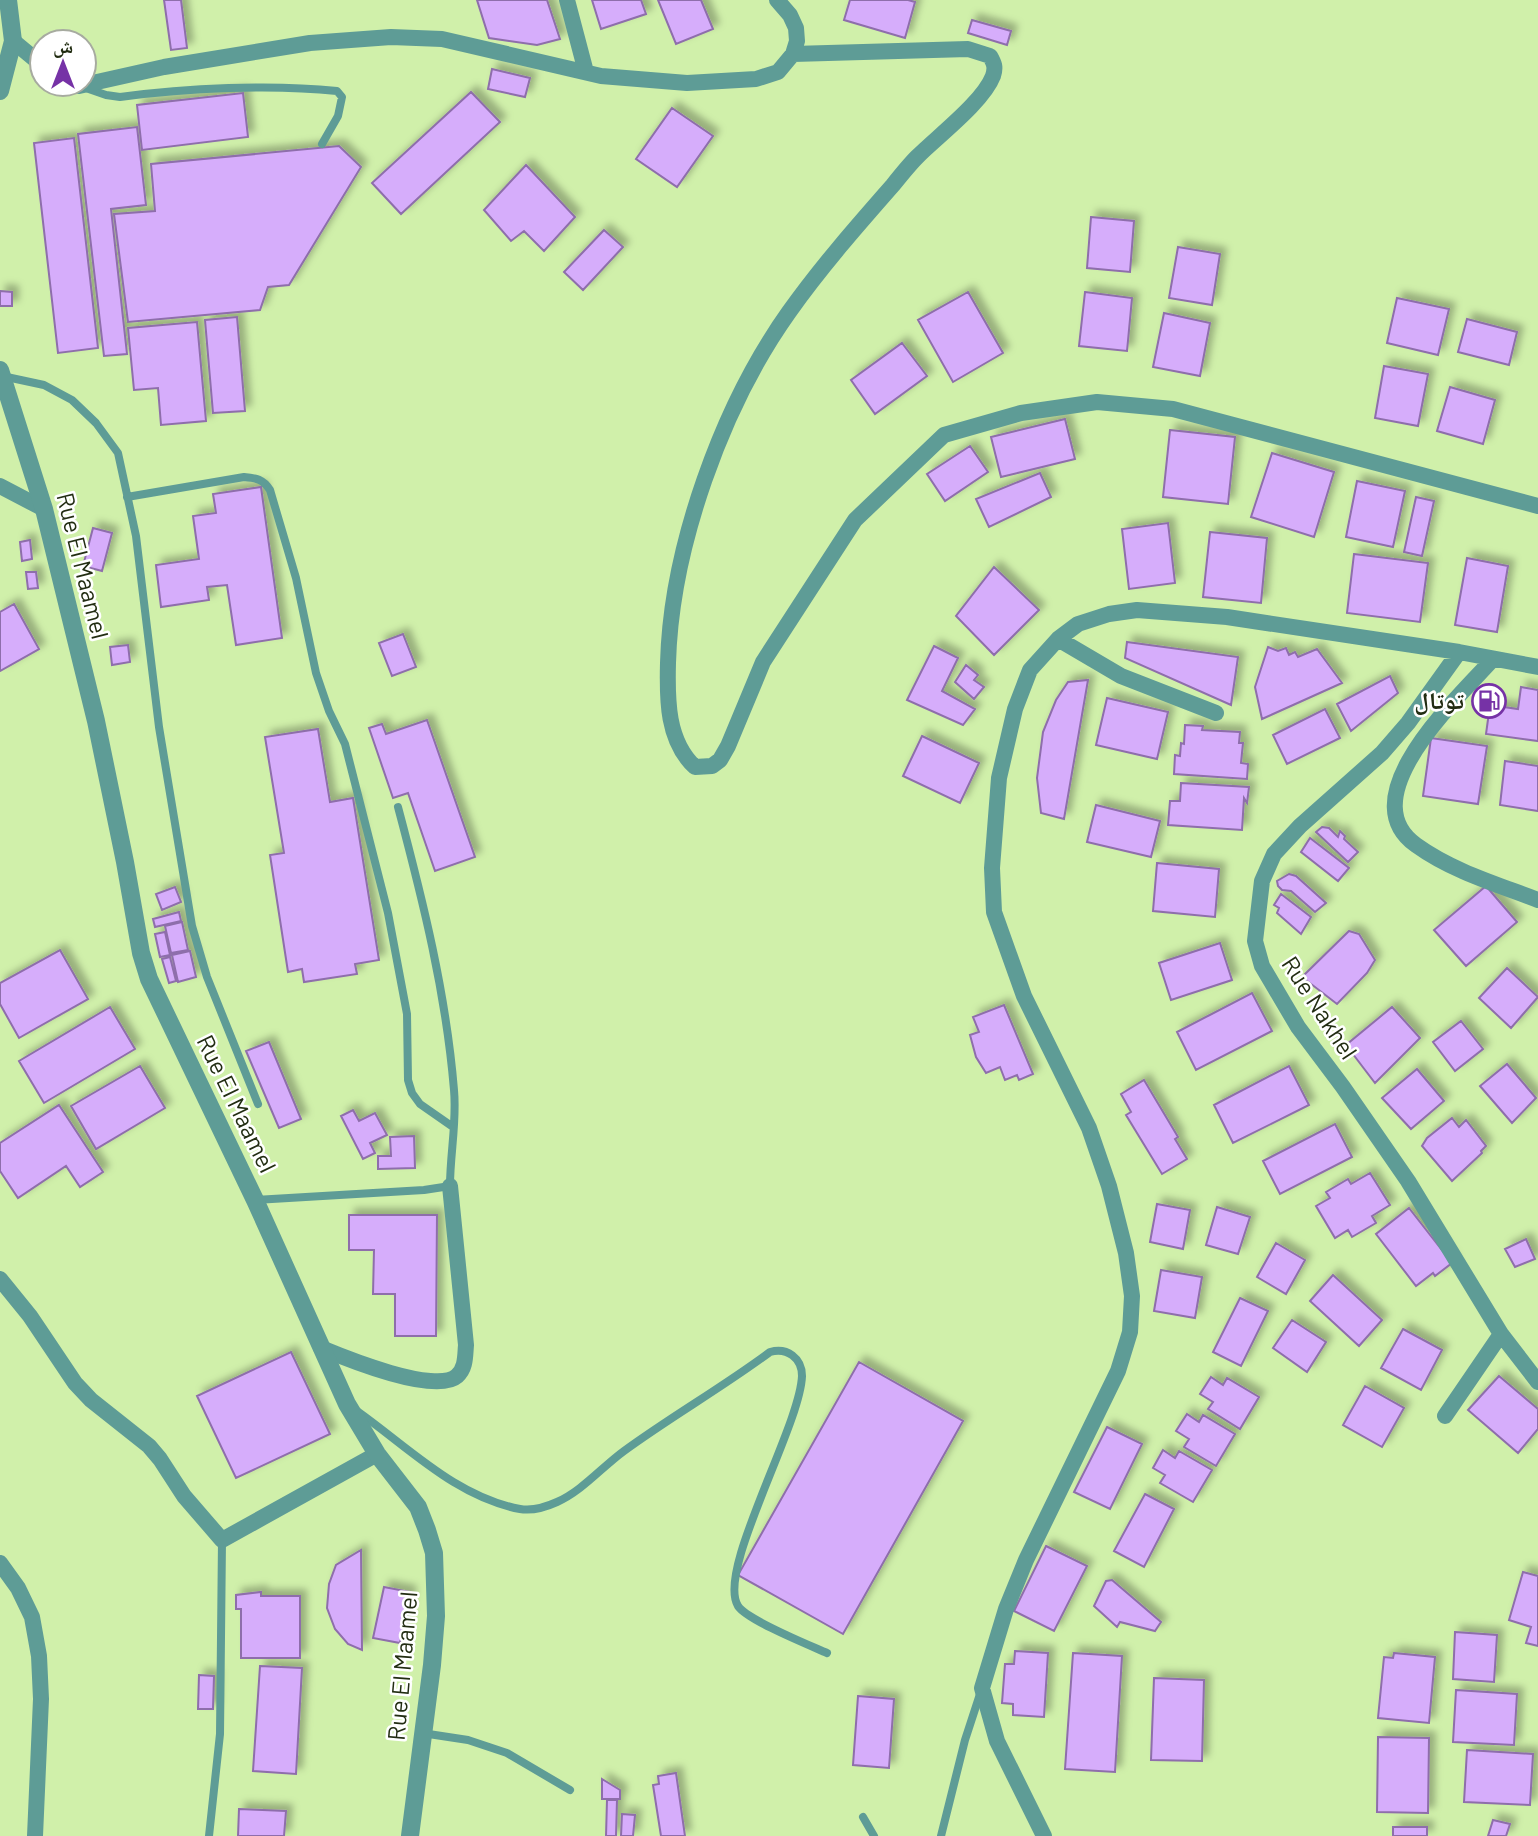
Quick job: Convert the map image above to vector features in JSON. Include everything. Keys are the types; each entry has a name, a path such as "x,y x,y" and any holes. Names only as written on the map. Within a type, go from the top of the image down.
{"street":[{"path":"0,89 13,41 8,0"},
{"path":"567,0 586,72"},
{"path":"98,81 310,43 391,37 442,39 586,72 687,83 767,77 778,72 793,54 797,41 796,28 790,15 777,0"},
{"path":"13,41 28,53"},
{"path":"793,54 968,50 990,56 995,66 992,77 967,110 916,158 846,239 788,313 752,372 724,430 704,479 681,568 669,638 671,723 684,757 695,767 712,766 720,760 763,662 855,520 944,435 1021,413 1097,402 1173,409 1538,506"},
{"name":"Rue El Maamel","path":"1,373 44,509 109,779 141,953 147,971 347,1404 377,1454 418,1507 434,1553 436,1616 432,1665 410,1836"},
{"path":"0,486 44,509"},
{"path":"1044,1836 997,1741 982,1688 1006,1609 1026,1560 1118,1371 1130,1332 1132,1296 1126,1253 1109,1186 1089,1128 1024,996 994,912 992,890 999,778 1015,709 1030,670 1059,639 1078,624 1109,614 1137,610 1227,617 1459,652 1538,667"},
{"path":"1059,639 1121,676 1216,713"},
{"name":"Rue Nakhel","path":"1459,652 1408,723 1382,753 1355,780 1300,826 1274,854 1262,881 1255,941 1262,966 1298,1027 1408,1181 1500,1334 1538,1382"},
{"path":"1492,660 1428,734 1403,769 1397,784 1394,813 1400,829 1413,844 1451,866 1538,900"},
{"path":"321,1348 359,1363 415,1378 450,1381 458,1376 465,1360 466,1345 450,1186"},
{"path":"0,1279 30,1317 75,1383 91,1400 149,1446 184,1496 222,1540 377,1454"},
{"path":"1445,1416 1500,1334"},
{"path":"0,1563 18,1588 32,1617 40,1656 41,1699 35,1836"}],"lane":[{"path":"98,92 120,97 230,90 312,88 337,91 342,97 341,106 322,144"},
{"path":"1,373 44,385 72,400 96,423 118,453 136,536 159,727 176,817 191,926 207,977 258,1104"},
{"path":"127,497 244,477 257,478 266,483 270,490 296,578 316,673 329,711 345,744 388,912 407,1014 408,1080 412,1093 420,1104 453,1128"},
{"path":"255,1200 410,1191 450,1186 454,1093 435,953 398,807"},
{"path":"347,1404 459,1485 504,1505 524,1510 558,1502 622,1452 688,1410 770,1352 787,1351 799,1364 802,1374 800,1387 786,1434 736,1570 734,1598 743,1612 827,1653"},
{"path":"209,1836 220,1734 222,1540"},
{"path":"941,1836 965,1740 982,1688"},
{"path":"422,1733 468,1740 506,1753 570,1790"},
{"path":"863,1817 874,1836"}],"building":[{"path":"164,0 181,0 187,48 171,50"},
{"path":"477,0 547,0 560,39 537,45 489,38"},
{"path":"592,0 641,0 646,14 601,29"},
{"path":"658,0 701,0 713,29 676,44"},
{"path":"850,0 915,2 905,38 844,20"},
{"path":"972,20 1011,31 1007,45 968,33"},
{"path":"492,69 530,78 525,97 488,89"},
{"path":"471,92 500,122 401,214 372,183"},
{"path":"243,93 248,137 142,150 137,105"},
{"path":"672,108 713,136 677,187 636,159"},
{"path":"137,127 146,205 111,209 127,354 104,356 78,134"},
{"path":"74,138 98,348 58,353 34,143"},
{"path":"339,146 361,167 289,285 268,287 260,310 128,322 114,214 155,211 151,164"},
{"path":"526,165 575,217 544,251 524,231 511,241 484,210"},
{"path":"1091,217 1134,221 1130,272 1087,268"},
{"path":"604,230 623,247 583,290 564,272"},
{"path":"1178,247 1220,254 1212,305 1169,298"},
{"path":"0,291 12,292 12,306 0,306"},
{"path":"968,292 1003,353 953,382 918,320"},
{"path":"1085,292 1132,298 1127,351 1079,346"},
{"path":"1397,298 1449,309 1438,355 1387,343"},
{"path":"1164,313 1210,323 1200,376 1153,367"},
{"path":"237,317 245,411 213,413 205,320"},
{"path":"1467,319 1517,332 1509,365 1458,352"},
{"path":"197,322 206,421 161,425 158,388 134,390 128,328"},
{"path":"902,343 927,376 875,414 851,380"},
{"path":"1384,366 1428,374 1418,426 1375,418"},
{"path":"1450,387 1495,400 1483,444 1437,431"},
{"path":"1065,419 1075,459 1001,477 991,437"},
{"path":"1170,430 1235,437 1228,504 1163,497"},
{"path":"970,446 988,472 945,501 927,474"},
{"path":"1272,453 1334,472 1314,537 1251,517"},
{"path":"1040,473 1051,497 989,527 976,499"},
{"path":"1357,481 1405,491 1393,547 1346,537"},
{"path":"261,487 282,638 236,645 227,585 207,587 209,600 161,607 156,565 199,559 193,516 216,513 213,494"},
{"path":"1416,497 1434,501 1422,556 1404,552"},
{"path":"1168,523 1175,583 1129,589 1122,529"},
{"path":"93,528 112,533 102,571 83,566"},
{"path":"1210,532 1267,538 1261,603 1203,597"},
{"path":"30,540 32,559 22,561 20,542"},
{"path":"1354,554 1428,563 1420,622 1347,613"},
{"path":"1467,558 1508,566 1497,632 1455,625"},
{"path":"994,567 1039,610 994,655 956,616"},
{"path":"26,572 36,572 38,588 28,589"},
{"path":"14,604 39,649 0,671 0,612"},
{"path":"403,634 416,667 392,676 379,643"},
{"path":"1127,642 1238,657 1231,705 1125,658"},
{"path":"128,645 130,662 112,665 110,647"},
{"path":"934,646 958,658 942,691 975,709 963,725 907,700"},
{"path":"1268,647 1278,651 1286,648 1289,655 1295,652 1298,657 1317,649 1342,683 1262,719 1255,687"},
{"path":"966,665 978,675 974,680 984,687 974,699 955,682"},
{"path":"1390,676 1398,693 1351,731 1337,704"},
{"path":"1088,680 1064,819 1041,813 1037,778 1043,732 1056,700 1068,682"},
{"path":"1521,687 1538,690 1538,741 1486,734 1490,705 1518,709"},
{"path":"1107,698 1168,712 1157,759 1096,745"},
{"path":"1325,709 1340,738 1287,764 1273,735"},
{"path":"427,720 475,857 435,871 408,793 393,798 369,728 382,724 386,734"},
{"path":"1185,725 1203,726 1202,730 1240,732 1239,743 1243,743 1241,763 1248,764 1247,779 1174,774 1175,755 1180,756 1181,743 1184,744"},
{"path":"318,729 330,802 353,798 379,960 355,964 357,974 304,982 302,969 288,972 270,855 284,853 265,737"},
{"path":"922,736 979,763 960,803 903,776"},
{"path":"1431,738 1487,746 1478,804 1423,796"},
{"path":"1505,761 1538,766 1538,811 1500,805"},
{"path":"1181,783 1249,787 1247,803 1244,798 1242,830 1168,825 1170,801 1180,801"},
{"path":"1096,805 1160,821 1151,857 1087,842"},
{"path":"1322,827 1329,828 1338,837 1340,831 1345,836 1344,839 1358,852 1348,862 1316,832"},
{"path":"1310,838 1349,868 1338,881 1301,852"},
{"path":"1157,863 1219,869 1215,917 1153,911"},
{"path":"1289,874 1296,876 1326,903 1315,912 1291,891 1282,890 1277,881"},
{"path":"1486,886 1517,922 1466,966 1434,930"},
{"path":"175,887 181,902 162,910 156,894"},
{"path":"1281,894 1311,917 1301,934 1277,913 1279,908 1274,905"},
{"path":"179,912 181,921 155,927 153,919"},
{"path":"182,922 188,950 171,953 165,926"},
{"path":"1349,931 1359,934 1375,960 1367,973 1337,1004 1302,977"},
{"path":"165,932 170,955 160,957 155,934"},
{"path":"1220,943 1232,980 1171,1000 1159,963"},
{"path":"60,950 88,999 19,1038 0,1004 0,983"},
{"path":"190,951 196,977 178,982 172,955"},
{"path":"170,957 176,981 169,983 162,959"},
{"path":"1507,968 1538,997 1511,1028 1479,998"},
{"path":"1252,993 1272,1031 1196,1070 1177,1032"},
{"path":"1004,1005 1033,1074 1019,1080 1017,1075 1005,1080 1000,1067 986,1073 976,1057 970,1035 979,1032 973,1017"},
{"path":"110,1007 135,1049 44,1103 19,1061"},
{"path":"1392,1007 1420,1038 1375,1083 1346,1045"},
{"path":"1461,1021 1483,1049 1455,1071 1433,1042"},
{"path":"269,1042 301,1119 279,1128 246,1051"},
{"path":"1507,1064 1536,1098 1512,1123 1480,1086"},
{"path":"140,1066 165,1108 96,1149 71,1106"},
{"path":"1289,1066 1309,1105 1233,1143 1214,1105"},
{"path":"1417,1069 1444,1101 1411,1129 1382,1098"},
{"path":"1144,1080 1178,1137 1175,1139 1187,1159 1162,1174 1126,1115 1131,1112 1121,1094"},
{"path":"59,1105 103,1172 80,1187 66,1166 18,1198 0,1171 0,1143"},
{"path":"353,1110 359,1121 375,1113 387,1135 370,1143 375,1153 363,1159 341,1116"},
{"path":"1452,1118 1459,1127 1466,1120 1486,1146 1452,1181 1422,1146 1427,1138"},
{"path":"1335,1124 1352,1157 1280,1194 1263,1161"},
{"path":"414,1136 415,1168 378,1169 378,1156 391,1156 390,1137"},
{"path":"1370,1173 1390,1205 1372,1216 1376,1223 1352,1237 1348,1230 1335,1238 1316,1206 1330,1198 1326,1192 1348,1179 1351,1184"},
{"path":"1157,1204 1190,1210 1183,1249 1150,1242"},
{"path":"1217,1207 1250,1217 1238,1254 1206,1245"},
{"path":"1409,1208 1452,1263 1416,1286 1376,1234"},
{"path":"349,1215 437,1215 436,1336 395,1336 395,1294 373,1294 374,1250 349,1250"},
{"path":"1526,1239 1535,1259 1515,1267 1505,1249"},
{"path":"1276,1243 1305,1260 1286,1294 1257,1277"},
{"path":"1161,1270 1202,1277 1195,1318 1154,1311"},
{"path":"1333,1275 1382,1320 1359,1346 1310,1301"},
{"path":"1240,1298 1268,1311 1241,1366 1213,1352"},
{"path":"1292,1320 1326,1342 1307,1372 1273,1348"},
{"path":"1403,1329 1442,1350 1421,1390 1381,1368"},
{"path":"291,1352 330,1434 236,1478 197,1396"},
{"path":"859,1362 963,1421 843,1634 738,1575"},
{"path":"1499,1376 1538,1409 1538,1429 1518,1453 1468,1410"},
{"path":"1211,1377 1223,1385 1227,1378 1259,1397 1240,1429 1208,1409 1213,1402 1200,1394"},
{"path":"1365,1386 1404,1408 1382,1447 1343,1425"},
{"path":"1187,1414 1199,1422 1203,1415 1235,1434 1216,1466 1184,1447 1189,1439 1176,1431"},
{"path":"1107,1427 1142,1444 1110,1509 1074,1492"},
{"path":"1163,1450 1175,1458 1179,1451 1212,1470 1193,1502 1160,1483 1165,1475 1153,1468"},
{"path":"1145,1494 1174,1509 1144,1567 1114,1551"},
{"path":"1046,1546 1087,1566 1054,1631 1014,1611"},
{"path":"361,1550 362,1650 348,1644 335,1629 327,1608 329,1584 336,1565"},
{"path":"1523,1572 1538,1576 1538,1646 1526,1643 1531,1627 1509,1620"},
{"path":"1112,1580 1161,1622 1155,1631 1120,1622 1117,1627 1094,1606 1106,1581"},
{"path":"384,1587 410,1592 400,1643 373,1638"},
{"path":"261,1592 261,1596 300,1596 300,1658 241,1658 241,1609 236,1609 236,1595"},
{"path":"1455,1632 1497,1635 1494,1682 1453,1679"},
{"path":"1015,1651 1048,1653 1044,1717 1013,1715 1013,1704 1002,1703 1005,1664 1014,1664"},
{"path":"1073,1653 1122,1656 1115,1772 1065,1769"},
{"path":"1394,1653 1435,1657 1429,1723 1378,1718 1384,1657 1393,1658"},
{"path":"260,1666 302,1668 296,1774 253,1771"},
{"path":"199,1675 214,1676 213,1709 198,1709"},
{"path":"1154,1678 1204,1680 1202,1761 1151,1760"},
{"path":"1456,1690 1517,1694 1514,1745 1453,1742"},
{"path":"858,1696 894,1699 889,1768 853,1765"},
{"path":"1378,1737 1429,1738 1428,1813 1377,1812"},
{"path":"1467,1750 1533,1754 1530,1805 1464,1802"},
{"path":"676,1773 685,1836 661,1836 653,1785 659,1784 658,1776"},
{"path":"602,1779 620,1790 620,1799 602,1799"},
{"path":"607,1800 617,1800 616,1836 606,1836"},
{"path":"239,1809 286,1811 284,1836 238,1836"},
{"path":"622,1814 635,1815 633,1836 621,1836"},
{"path":"1493,1820 1510,1824 1506,1836 1488,1836"},
{"path":"1393,1827 1427,1827 1427,1836 1393,1836"}],"place":[{"name":"توتال","path":"1489,701"}]}
